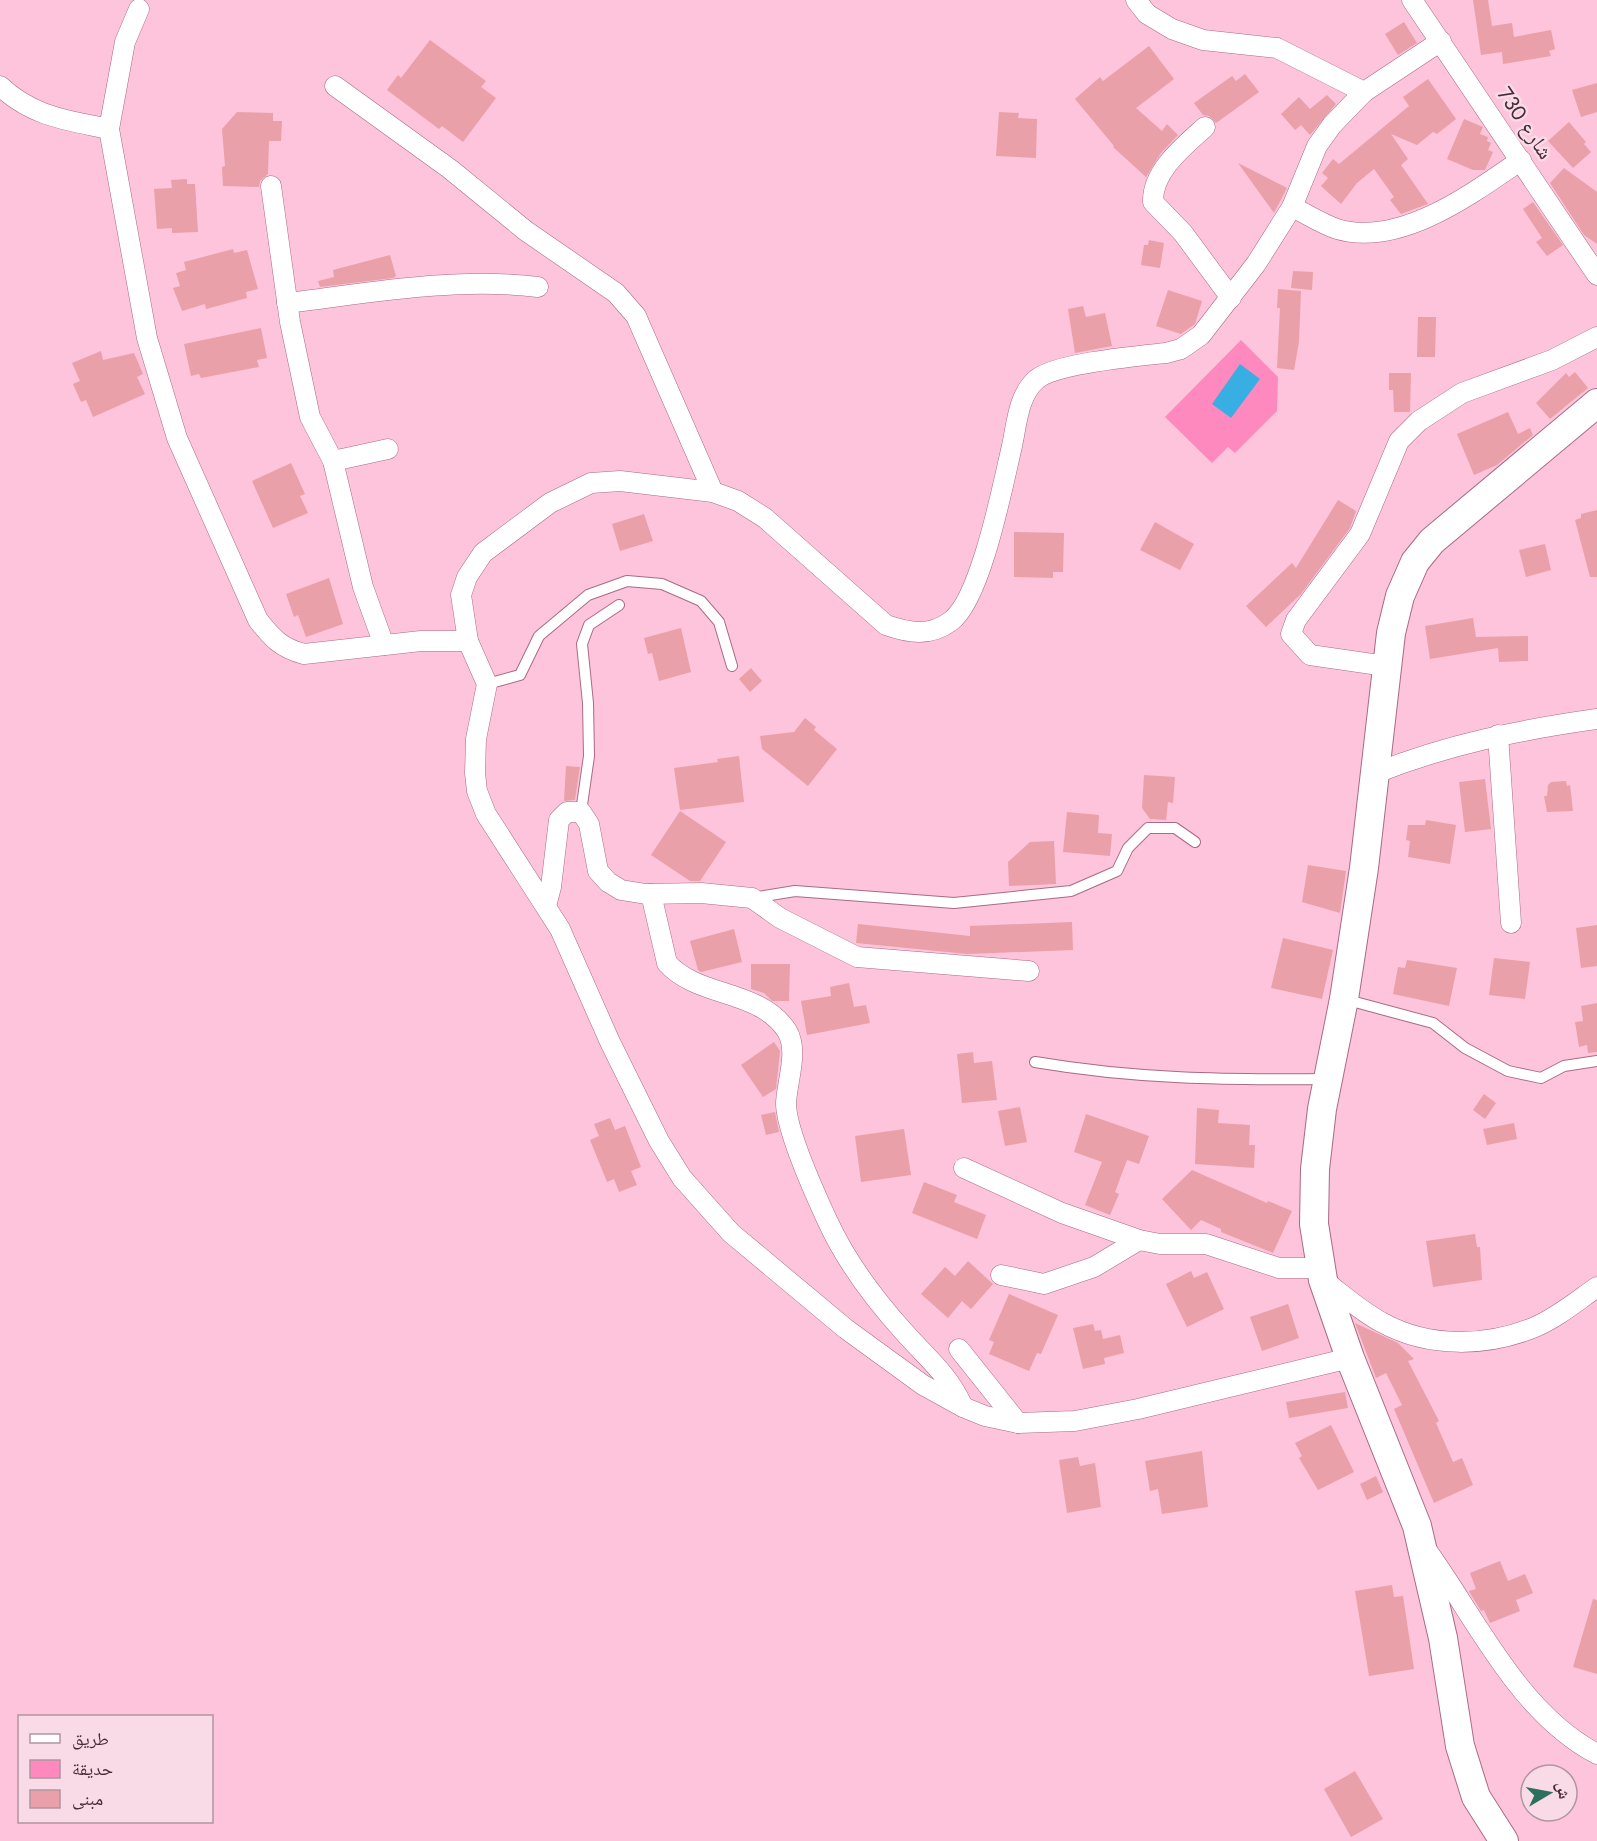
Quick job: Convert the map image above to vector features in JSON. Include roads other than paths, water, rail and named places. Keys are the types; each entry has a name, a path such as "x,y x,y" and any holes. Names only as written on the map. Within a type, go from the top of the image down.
{"street":[{"path":"1136,0 1147,14 1172,29 1203,40 1277,48 1364,92"},
{"name":"شارع 730","path":"1412,0 1597,275"},
{"path":"139,9 125,42 109,129 147,338 177,438 258,620 272,639 285,649 304,654 437,640 468,641"},
{"path":"1350,1358 1117,1413 1075,1421 1018,1423 985,1416 922,1385 846,1329 731,1233 682,1178 659,1141 610,1042 569,946 546,906 525,878 486,814 477,791 476,739 487,684 468,641 461,595 467,577 483,553 550,503 591,483 620,481 713,492 738,501 765,518 886,625 907,633 932,632 952,620 969,595 985,556 1018,412 1028,388 1052,371 1181,350 1201,335 1256,264 1292,207 1317,146 1332,125 1364,92 1441,41"},
{"path":"0,86 18,103 49,116 109,129"},
{"path":"335,86 450,169 526,231 616,293 627,305 649,344 713,492"},
{"path":"1205,127 1188,142 1156,181 1154,202 1183,233 1231,298"},
{"path":"1292,207 1336,228 1348,231 1362,232 1398,227 1435,214 1468,196 1521,160"},
{"path":"271,186 287,303 310,417 333,461 363,587 384,645"},
{"path":"287,303 499,282 538,287"},
{"path":"1386,666 1310,655 1290,634 1296,620 1360,534 1399,441 1419,421 1454,397 1552,360 1597,337"},
{"path":"1504,1841 1476,1797 1460,1746 1443,1638 1421,1542 1350,1358 1322,1274 1314,1224 1315,1169 1344,999 1376,773 1386,666 1400,596 1415,562 1432,542 1597,403"},
{"path":"333,461 388,449"},
{"path":"1376,773 1438,750 1498,735 1597,719"},
{"path":"1498,735 1511,923"},
{"path":"546,906 551,887 559,820 567,812 581,812 589,824 598,871 608,882 621,890 651,894 712,893 752,898 780,918 857,957 1029,971"},
{"path":"651,894 667,963 674,971 686,979 760,1007 786,1031 792,1041 787,1124 828,1222 852,1264 880,1305 953,1384 963,1407"},
{"path":"964,1168 1062,1213 1139,1240 1160,1244 1206,1244 1279,1268 1322,1274 1382,1323 1411,1336 1446,1341 1498,1338 1535,1327 1567,1309 1597,1287"},
{"path":"1001,1275 1044,1284 1094,1267 1139,1240"},
{"path":"959,1349 1018,1423"},
{"path":"1421,1542 1449,1582 1474,1625 1517,1683 1557,1725 1597,1754"}],"lane":[{"path":"487,684 520,675 539,636 588,595 627,581 662,584 701,601 718,622 732,666"},
{"path":"581,812 589,756 588,703 582,644 590,625 619,605"},
{"path":"752,898 795,891 954,903 1071,891 1117,871 1128,848 1148,828 1175,828 1196,842"},
{"path":"1344,999 1433,1023 1465,1048 1508,1071 1541,1078 1564,1066 1597,1061"},
{"path":"1035,1062 1102,1074 1189,1080 1329,1078"}],"water":[{"path":"1240,364 1260,379 1231,418 1212,404"}]}
